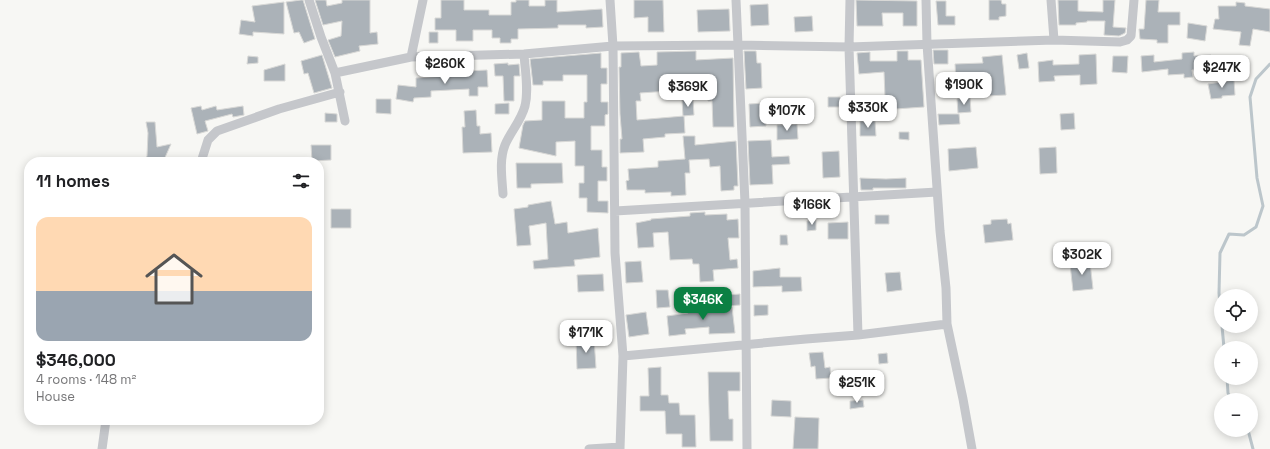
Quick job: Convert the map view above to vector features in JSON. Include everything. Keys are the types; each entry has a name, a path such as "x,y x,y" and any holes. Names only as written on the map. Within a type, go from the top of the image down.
{"street":[{"path":"309,0 335,73 345,121"},
{"path":"411,57 423,0"},
{"path":"589,449 620,448 623,356 615,253 610,0"},
{"path":"736,0 745,203 747,449"},
{"path":"850,0 849,47 858,335"},
{"path":"926,0 927,44 937,192 946,288 947,324 964,399 972,449"},
{"path":"1051,0 1054,40"},
{"path":"335,73 411,57 524,54 612,46 738,45 849,47 1054,40 1120,42 1127,40 1132,31 1134,0"},
{"path":"503,194 503,152 505,145 520,120 525,104 526,90 524,54"},
{"path":"203,157 208,140 217,131 279,109 340,92"},
{"path":"615,211 937,192"},
{"path":"623,356 858,335 947,324"},
{"path":"102,449 105,425"}],"building":[{"path":"303,0 315,39 304,43 299,32 294,33 286,2"},
{"path":"315,0 326,0 327,6 342,3 342,0 370,0 370,33 377,32 378,44 359,46 360,51 335,57 328,40 341,36 342,21 323,25"},
{"path":"441,0 464,0 464,10 489,10 489,15 511,15 511,2 516,2 516,0 529,0 529,6 545,6 545,0 557,0 557,12 602,9 603,27 586,28 586,25 558,25 558,28 518,29 518,39 511,39 511,43 500,43 500,38 492,38 492,30 473,30 473,41 456,41 456,30 435,30 435,18 441,18"},
{"path":"634,0 663,0 664,32 648,32 648,17 634,18"},
{"path":"856,0 917,1 917,26 903,26 903,13 882,13 883,26 857,26"},
{"path":"989,0 1001,0 1002,4 1006,4 1006,16 999,17 999,20 989,20"},
{"path":"1058,0 1078,0 1078,11 1103,12 1103,0 1115,0 1113,27 1126,28 1125,33 1119,36 1104,35 1105,21 1087,21 1076,23 1076,25 1059,25"},
{"path":"1146,0 1159,0 1158,12 1180,12 1180,25 1168,25 1168,43 1157,43 1157,40 1140,39 1139,29 1144,29"},
{"path":"936,1 946,1 946,16 955,16 955,25 938,25"},
{"path":"284,2 284,34 253,32 253,36 239,34 241,20 255,22 252,6"},
{"path":"1236,2 1245,3 1245,6 1270,9 1270,32 1253,29 1250,46 1239,45 1241,32 1213,29 1215,19 1219,19 1218,6 1236,6"},
{"path":"768,4 769,25 751,26 750,5"},
{"path":"729,9 730,31 698,32 697,10"},
{"path":"812,16 813,31 795,32 794,17"},
{"path":"1188,23 1207,26 1205,41 1187,38"},
{"path":"429,32 438,32 438,43 429,43"},
{"path":"933,50 948,50 948,64 934,64"},
{"path":"696,51 696,60 733,58 734,127 713,127 712,101 708,101 707,77 683,78 684,90 640,93 641,101 636,101 637,120 684,116 685,133 665,134 665,137 643,139 644,152 620,153 620,139 622,139 619,67 621,67 621,53 639,52 641,66 657,65 657,52"},
{"path":"744,51 756,51 757,63 761,63 762,88 746,89"},
{"path":"897,51 908,51 908,60 921,60 924,107 881,110 879,97 885,97 884,72 859,74 857,53 870,52 870,61 897,61"},
{"path":"1194,52 1194,56 1211,55 1211,57 1222,57 1222,66 1212,66 1212,69 1192,70 1193,77 1184,78 1184,74 1168,75 1168,69 1142,72 1141,56 1154,55 1154,62 1182,59 1182,53"},
{"path":"601,53 601,68 607,68 607,84 601,84 601,102 608,102 608,114 605,115 605,126 591,126 591,150 602,150 602,167 607,167 607,181 598,181 598,201 608,201 608,213 587,212 587,198 579,198 579,183 584,183 584,166 575,166 575,141 556,142 556,156 519,148 525,121 542,120 542,101 565,101 565,118 584,118 584,102 587,102 587,75 563,75 563,81 543,81 543,85 533,85 530,59"},
{"path":"1027,53 1029,68 1019,69 1017,55"},
{"path":"1096,54 1097,84 1080,85 1080,75 1054,76 1055,81 1039,82 1038,62 1053,60 1053,65 1079,64 1079,55"},
{"path":"322,55 332,88 314,93 308,73 304,74 301,61"},
{"path":"1002,55 1006,95 986,96 985,91 970,93 969,82 956,82 955,64 983,63 982,57"},
{"path":"248,56 258,57 258,63 247,64"},
{"path":"1113,56 1128,56 1127,73 1112,72"},
{"path":"508,63 508,65 519,64 520,76 514,76 514,101 504,101 503,76 495,76 494,64"},
{"path":"285,64 285,81 264,81 264,70"},
{"path":"487,70 488,87 478,87 478,96 469,96 469,89 431,91 431,97 414,98 413,102 396,99 398,85 416,87 416,78 444,76 444,72"},
{"path":"1234,80 1235,95 1211,99 1208,84"},
{"path":"828,97 840,97 841,107 828,107"},
{"path":"970,98 971,112 958,113 957,99"},
{"path":"376,99 391,99 391,114 376,113"},
{"path":"693,99 694,115 683,116 682,100"},
{"path":"509,103 509,114 495,114 495,104"},
{"path":"765,103 766,126 750,127 749,104"},
{"path":"201,106 202,110 216,106 217,110 243,106 244,115 233,117 232,114 205,121 208,131 197,134 191,108"},
{"path":"476,110 477,126 480,126 480,134 491,133 492,152 463,153 462,127 465,127 464,111"},
{"path":"805,110 806,120 791,121 791,111"},
{"path":"325,113 337,114 337,122 325,122"},
{"path":"1074,113 1075,129 1061,130 1060,114"},
{"path":"938,114 959,114 960,124 939,125"},
{"path":"860,121 875,121 876,136 860,136"},
{"path":"146,122 155,122 157,147 171,144 165,157 146,157 148,133"},
{"path":"797,124 798,139 777,140 777,125"},
{"path":"899,132 909,132 909,140 899,139"},
{"path":"683,136 695,136 695,145 736,141 738,186 734,186 734,190 721,191 720,166 710,167 709,159 689,160 690,173 685,173 686,195 671,196 671,192 645,193 645,190 627,190 626,181 629,180 628,169 658,167 658,161 685,159"},
{"path":"771,140 772,157 789,156 790,164 772,165 773,184 750,185 748,141"},
{"path":"311,145 331,145 331,160 324,160 324,157 312,157"},
{"path":"976,147 978,168 949,171 948,149"},
{"path":"1056,147 1057,173 1040,174 1039,148"},
{"path":"839,151 840,177 823,178 822,152"},
{"path":"516,163 562,163 563,183 531,184 531,188 517,188"},
{"path":"860,178 906,178 906,188 873,188 873,190 861,190"},
{"path":"551,201 555,224 567,222 568,233 598,228 600,257 574,260 575,266 534,269 533,261 548,259 546,223 529,226 531,245 517,246 514,209"},
{"path":"331,209 351,209 351,228 331,228"},
{"path":"705,212 705,215 727,214 727,220 738,219 739,238 728,238 730,260 737,259 738,268 713,270 714,281 700,282 699,264 693,264 692,259 670,260 668,232 653,233 654,247 638,248 636,223 651,219 690,216 690,213"},
{"path":"875,215 889,215 889,224 875,224"},
{"path":"1007,219 1008,224 1011,223 1013,240 985,243 983,225 991,224 991,220"},
{"path":"816,220 816,230 807,231 807,221"},
{"path":"848,222 848,239 828,239 828,223"},
{"path":"780,235 787,235 788,245 780,245"},
{"path":"641,261 643,282 626,283 625,262"},
{"path":"1090,262 1093,289 1073,291 1070,264"},
{"path":"780,268 780,277 801,277 802,291 782,292 782,286 753,287 753,271"},
{"path":"900,272 902,290 887,292 885,273"},
{"path":"603,274 604,291 578,292 577,275"},
{"path":"656,290 668,290 670,307 657,308"},
{"path":"740,294 740,305 727,306 726,295"},
{"path":"754,305 768,305 768,315 754,316"},
{"path":"732,307 735,333 709,334 709,327 685,329 686,334 669,336 667,316 688,313 687,310"},
{"path":"646,312 649,334 629,337 626,315"},
{"path":"594,338 596,368 577,369 576,339"},
{"path":"823,352 825,368 830,367 831,378 816,379 815,366 811,367 809,353"},
{"path":"887,353 888,363 879,364 878,354"},
{"path":"661,367 661,395 668,395 669,403 679,403 680,415 695,415 696,447 682,447 682,434 666,434 665,411 640,411 640,396 649,396 648,368"},
{"path":"708,372 740,372 740,391 728,391 729,419 733,419 733,441 710,441"},
{"path":"772,400 791,401 791,417 771,416"},
{"path":"863,400 864,407 850,409 850,401"},
{"path":"795,417 819,418 818,449 793,449"}],"waterway":[{"path":"1219,289 1220,253 1229,234 1244,235 1256,227 1263,206 1257,178 1250,97 1256,79 1270,64"},
{"path":"1223,333 1223,341"},
{"path":"1227,385 1228,393"},
{"path":"1250,437 1253,449"}]}
